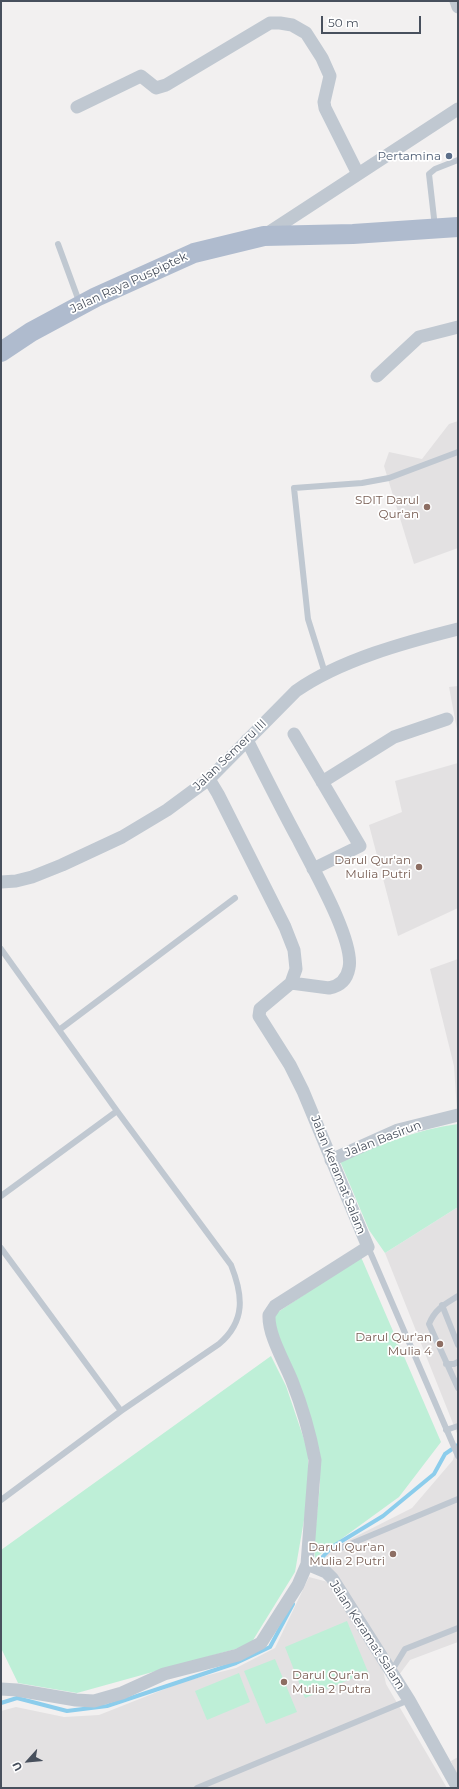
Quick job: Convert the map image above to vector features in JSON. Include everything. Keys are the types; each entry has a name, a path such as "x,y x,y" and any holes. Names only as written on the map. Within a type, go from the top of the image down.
{"main road":[{"name":"Jalan Raya Puspiptek","path":"1,352 31,332 80,305 148,272 194,253 264,236 353,234 458,227"}],"street":[{"path":"456,1 458,8"},
{"path":"76,107 141,76 156,88 166,85 270,23 292,25 306,33 314,42 328,70 330,76 324,108 358,174"},
{"path":"264,236 458,109"},
{"path":"378,376 419,337 458,327"},
{"name":"Jalan Semeru III","path":"1,882 16,881 32,877 122,837 167,810 209,779 296,691 325,673 418,639 458,629"},
{"path":"322,782 394,737 448,719"},
{"path":"294,734 360,846 313,869"},
{"path":"209,779 218,794 290,939 294,950 296,969 291,982 329,988 334,987 344,979 349,968 342,932 333,907 247,740"},
{"name":"Jalan Keramat Salam","path":"291,982 260,1009 259,1016 290,1064 303,1091 368,1247 275,1306 268,1315 270,1327 292,1383 312,1445 315,1460 312,1567 332,1578 408,1700 458,1788"},
{"name":"Jalan Basirun","path":"331,1160 352,1149 398,1130 458,1115"},
{"path":"1,1689 17,1690 76,1700 94,1700 122,1693 164,1674 238,1655 262,1644 298,1585 312,1567"}],"lane":[{"path":"436,228 429,174 435,169 458,160"},
{"path":"58,244 80,305"},
{"path":"325,673 308,619 294,488 362,483 389,478 458,452"},
{"path":"59,1030 235,898"},
{"path":"1,949 117,1111 231,1264 238,1282 241,1300 230,1335 121,1411 1,1500"},
{"path":"1,1196 117,1111"},
{"path":"368,1247 458,1456"},
{"path":"1,1248 121,1411"},
{"path":"458,1296 442,1305 433,1315 429,1324 458,1388"},
{"path":"442,1305 458,1345"},
{"path":"446,1364 454,1364 458,1362"},
{"path":"446,1430 458,1426"},
{"path":"336,1550 458,1499"},
{"path":"391,1672 405,1649 458,1628"},
{"path":"197,1788 408,1700"}],"shaded area":[{"name":"SDIT Darul Qur'an","path":"458,421 458,548 414,564 384,466 389,452 422,459 449,424"},
{"path":"458,686 458,735 449,687"},
{"name":"Darul Qur'an Mulia Putri","path":"458,763 458,908 398,936 369,825 402,812 395,781"},
{"path":"458,959 457,1111 454,1066 430,969"},
{"name":"Darul Qur'an Mulia 4","path":"458,1207 458,1436 385,1253"},
{"name":"Darul Qur'an Mulia 2 Putri","path":"458,1441 458,1642 410,1660 399,1675 324,1559 331,1549 412,1508 453,1460"},
{"name":"Darul Qur'an Mulia 2 Putra","path":"309,1577 328,1582 382,1665 386,1684 447,1788 1,1788 1,1711 16,1707 64,1717 99,1715 185,1681 236,1668 275,1648"},
{"path":"458,1757 458,1779 451,1761"}],"green space":[{"path":"458,1124 458,1207 385,1253 369,1230 340,1161 413,1134 443,1126"},
{"path":"361,1257 441,1442 399,1497 315,1558 314,1545 320,1484 320,1453 274,1326 275,1314"},
{"path":"271,1356 286,1386 308,1451 309,1491 295,1572 250,1645 77,1693 18,1683 1,1648 1,1550"},
{"path":"347,1621 368,1672 305,1698 285,1647"},
{"path":"275,1659 297,1712 266,1724 244,1671"},
{"path":"239,1673 250,1702 207,1720 195,1691"}],"waterway":[{"path":"315,1565 332,1547 383,1516 434,1474 445,1454 458,1445"},
{"path":"1,1703 17,1698 67,1711 107,1706 236,1663 270,1647 293,1604"}],"place":[{"name":"Pertamina","path":"449,156"},
{"name":"SDIT Darul Qur'an","path":"427,507"},
{"name":"Darul Qur'an Mulia Putri","path":"419,867"},
{"name":"Darul Qur'an Mulia 4","path":"440,1344"},
{"name":"Darul Qur'an Mulia 2 Putri","path":"393,1554"},
{"name":"Darul Qur'an Mulia 2 Putra","path":"284,1682"}]}
